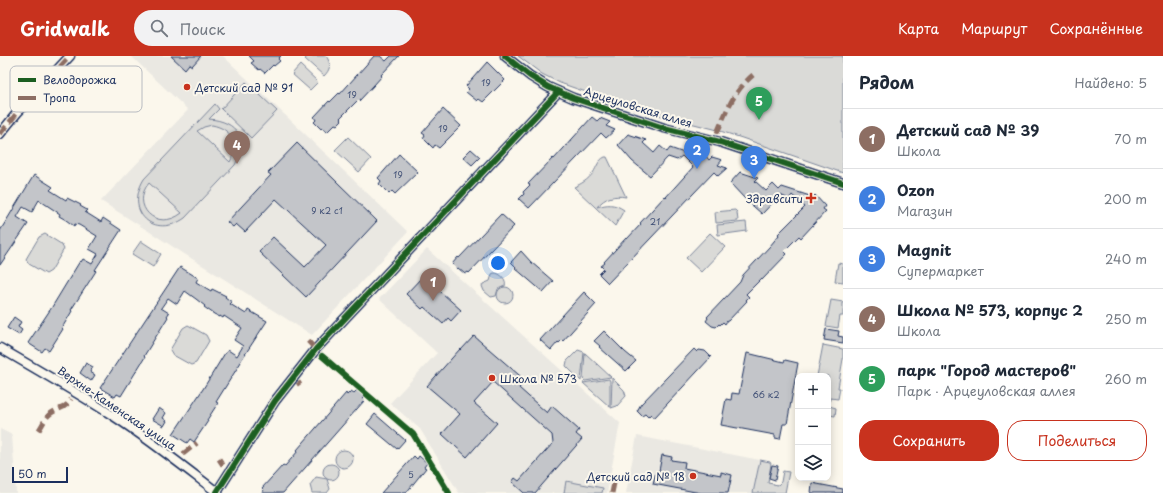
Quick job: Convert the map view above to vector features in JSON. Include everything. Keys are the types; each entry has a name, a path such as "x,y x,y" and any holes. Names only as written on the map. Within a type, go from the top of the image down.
{"street":[{"path":"61,66 70,56"},
{"name":"Арцеуловская аллея","path":"505,56 530,76 558,92 664,128 720,142 843,183"},
{"path":"217,493 275,401 316,349 558,92"},
{"path":"0,134 18,112"},
{"name":"Верхне-Каменская улица","path":"0,348 113,416 145,438 217,493"}],"shaded area":[{"path":"131,56 223,56 408,232 312,335 101,201 188,110"},
{"path":"308,56 326,56 330,67 324,76 305,59"},
{"path":"518,56 843,56 843,173 714,129 638,110 560,83 542,74"},
{"path":"300,65 318,82 310,90 292,74"},
{"path":"246,82 277,111 251,138 221,109"},
{"path":"215,104 219,109 209,119 227,124 238,133 241,140 241,148 235,165 185,218 174,224 163,226 153,224 145,219 140,212 138,202 139,191 144,179","holes":["212,125 225,130 232,138 234,149 230,162 197,131","149,183 182,213 172,218 163,220 155,218 149,214 144,207 142,200 144,191"]},
{"path":"348,137 371,159 359,172 335,150"},
{"path":"607,157 626,197 618,196 607,199 597,207 610,205 617,206 624,210 615,226 574,187 589,178 599,162"},
{"path":"735,210 737,212 738,221 716,223 715,212"},
{"path":"746,222 747,231 718,235 717,225"},
{"path":"710,233 725,247 701,272 686,258"},
{"path":"45,234 61,244 64,249 51,271 46,274 29,264 26,259 39,237"},
{"path":"141,241 161,254 153,267 132,254"},
{"name":"Школа № 573","path":"427,249 620,423 607,493 459,493 420,429 390,403 437,353 379,299"},
{"path":"838,263 843,264 843,282 835,281"},
{"path":"497,273 504,279 505,286 498,289 496,296 491,297 484,291 482,286 490,281 492,274"},
{"path":"505,287 511,289 513,295 511,301 505,303 499,301 497,295 499,289"},
{"path":"831,300 843,302 843,316 840,316 838,328 826,326"},
{"path":"188,325 206,335 209,341 196,363 191,365 173,355 170,350 183,328"},
{"path":"823,345 843,349 838,399 831,398 831,373 818,373"},
{"path":"578,350 584,352 581,381 566,366 567,361"},
{"path":"585,353 611,377 585,381 583,379"},
{"path":"612,378 624,390 626,396 617,406 611,408"},
{"path":"609,379 610,381 610,407 583,383"},
{"path":"831,407 836,408 835,416 831,415"},
{"path":"0,429 12,435 16,493 0,493"},
{"name":"Детский сад № 18","path":"637,436 760,460 753,493 626,493"},
{"path":"344,450 350,453 353,459 350,465 344,468 338,465 335,459 338,453"},
{"path":"760,460 770,462 771,464 768,483 778,485 781,482 783,471 789,472 785,493 753,493"},
{"path":"331,464 338,469 339,472 334,479 331,480 324,475 323,472 328,465"},
{"path":"316,477 327,479 330,489 327,493 312,493 310,485"},
{"path":"566,481 603,488 602,493 564,493"}],"building":[{"path":"171,56 201,56 192,66 189,64 185,69"},
{"path":"249,56 281,56 278,59 280,61 274,66 273,65 265,73 251,63 254,61"},
{"path":"374,56 380,56 386,61 391,56 399,56 359,101 358,100 340,118 342,120 337,125 335,124 327,132 322,128 321,129 314,122 316,120 314,117 329,101 330,102 339,93 340,94"},
{"path":"487,62 505,80 483,102 479,99 477,101 466,92 469,89 466,86"},
{"path":"443,109 461,126 439,148 435,145 433,148 423,138 425,135 422,133"},
{"path":"592,117 597,121 600,118 610,122 606,126 615,130 606,138 601,133 529,208 519,199 530,185 528,184 553,158 554,159"},
{"path":"628,134 646,140 643,143 654,153 660,146 667,152 670,148 701,159 705,155 709,160 712,157 722,160 718,165 727,168 718,176 714,172 608,283 599,274 604,269 601,266 693,167 682,156 677,160 668,157 650,176 632,161 618,145"},
{"path":"297,143 377,221 306,297 259,252 273,237 305,267 326,245 276,199 245,232 236,224 233,227 227,222 271,175 268,173"},
{"path":"471,149 480,157 472,165 463,157"},
{"path":"399,154 418,172 395,194 392,191 389,194 379,184 381,181 378,178"},
{"path":"740,172 758,178 755,181 766,191 773,184 779,190 782,187 813,197 815,195 825,206 823,209 826,211 801,238 799,236 784,251 787,254 746,294 749,297 746,300 747,301 725,324 723,322 716,327 712,326 706,321 708,318 707,317 740,282 743,275 770,246 779,235 778,234 805,207 792,195 789,199 780,195 762,214 730,183"},
{"path":"34,175 53,187 50,190 66,200 67,198 81,205 80,206 87,210 85,212 101,222 103,218 121,230 71,310 72,311 62,328 63,329 49,351 45,348 42,352 28,343 80,261 81,262 83,259 92,264 98,254 89,249 97,236 79,225 75,224 74,226 59,216 60,214 39,200 32,212 23,207 17,217 28,224 0,265 0,231"},
{"path":"501,214 514,226 469,273 468,272 465,274 458,268 457,269 452,264"},
{"path":"521,251 553,281 543,292 515,268 516,267 511,262"},
{"path":"180,267 198,278 196,282 211,291 212,289 226,296 225,297 232,302 230,304 246,314 248,310 267,321 216,402 218,403 207,420 208,421 194,442 190,439 187,443 173,434 225,353 228,350 237,356 243,346 234,340 242,328 224,316 223,318 214,314 185,291 177,304 168,298 161,308 169,313 167,316 168,317 121,396 117,394 115,397 100,388"},
{"path":"423,276 461,310 451,321 448,318 443,324 424,307 422,309 406,294"},
{"path":"584,292 596,304 563,341 558,342 551,350 540,340"},
{"path":"14,317 21,322 18,327 22,330 19,335 7,328"},
{"path":"826,329 839,331 838,336 843,337 843,343 824,340"},
{"path":"604,331 636,361 626,371 594,341"},
{"path":"474,336 526,381 519,388 547,413 552,406 579,430 576,434 582,439 535,493 524,493 512,482 515,478 519,481 553,443 552,435 493,382 474,403 497,423 467,457 442,434 460,414 427,386 460,349 461,350"},
{"path":"694,349 697,352 699,350 705,351 711,357 654,418 651,414 648,417 645,414 642,416 637,411 641,404"},
{"path":"747,353 784,362 785,360 798,363 787,424 783,424 780,439 775,438 775,435 721,425 726,399 731,400 732,393 739,394"},
{"path":"86,363 93,367 90,372 95,375 91,381 80,373"},
{"path":"357,390 365,397 363,399 364,401 283,493 262,493 264,490 262,488 283,465 285,466 346,393 347,395 351,391 354,393"},
{"path":"159,408 166,413 163,418 167,421 164,426 152,419"},
{"path":"375,414 405,440 397,449 367,424"},
{"path":"662,455 672,457 671,460 685,462 684,468 721,475 721,472 732,475 728,493 701,493 653,484 656,471 659,471"},
{"path":"414,456 417,459 419,456 427,463 424,467 426,468 406,493 381,493"},
{"path":"772,465 778,466 775,480 769,478"},
{"path":"812,483 843,489 843,493 811,493"}],"marked path":[{"path":"61,66 70,56"},
{"path":"717,133 735,95 753,75"},
{"path":"0,134 18,112"},
{"path":"308,341 318,352"},
{"path":"39,430 48,416 64,407 71,399"},
{"path":"183,454 197,443"},
{"path":"219,459 223,465"},
{"path":"612,493 614,483"}],"cycle path":[{"path":"505,56 530,76 548,87 573,98 664,128 720,142 843,183"},
{"path":"217,492 275,401 316,349 558,92"},
{"path":"322,356 413,434 449,493"}],"place":[{"name":"Детский сад № 91","path":"187,87"},
{"name":"парк \"Город мастеров\"","path":"759,120"},
{"name":"Школа № 573, корпус 2","path":"237,164"},
{"name":"Ozon","path":"697,169"},
{"name":"Magnit","path":"754,179"},
{"name":"Здравсити","path":"811,198"},
{"name":"Детский сад № 39","path":"433,301"},
{"name":"Школа № 573","path":"492,378"},
{"name":"Детский сад № 18","path":"693,476"}]}
